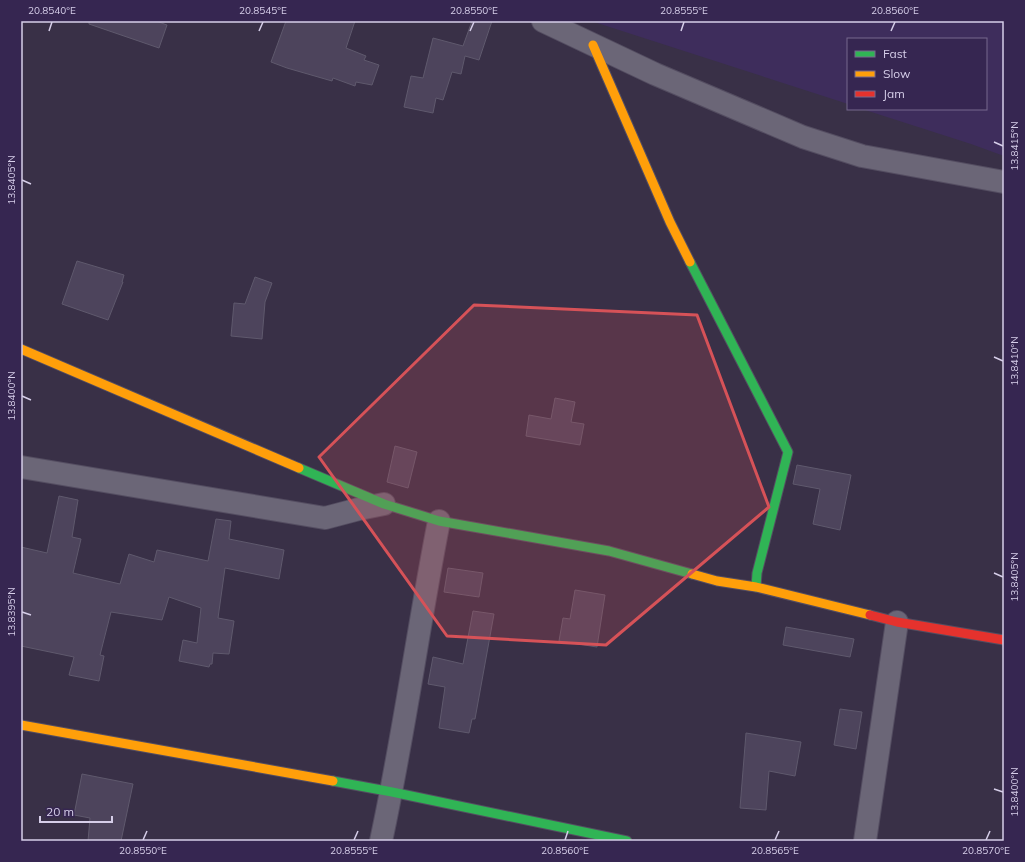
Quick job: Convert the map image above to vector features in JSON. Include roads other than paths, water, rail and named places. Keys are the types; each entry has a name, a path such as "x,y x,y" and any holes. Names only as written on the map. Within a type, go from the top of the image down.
{"street":[{"path":"543,21 655,74 802,136 862,156 1004,182"},
{"path":"593,45 670,222 788,452 757,573 756,587"},
{"path":"21,350 384,504 439,522 609,551 717,581 756,587 897,622 1004,640"},
{"path":"21,467 325,518 384,504"},
{"path":"381,841 392,792 439,522"},
{"path":"865,841 897,622"},
{"path":"21,725 392,792 627,841"}]}
